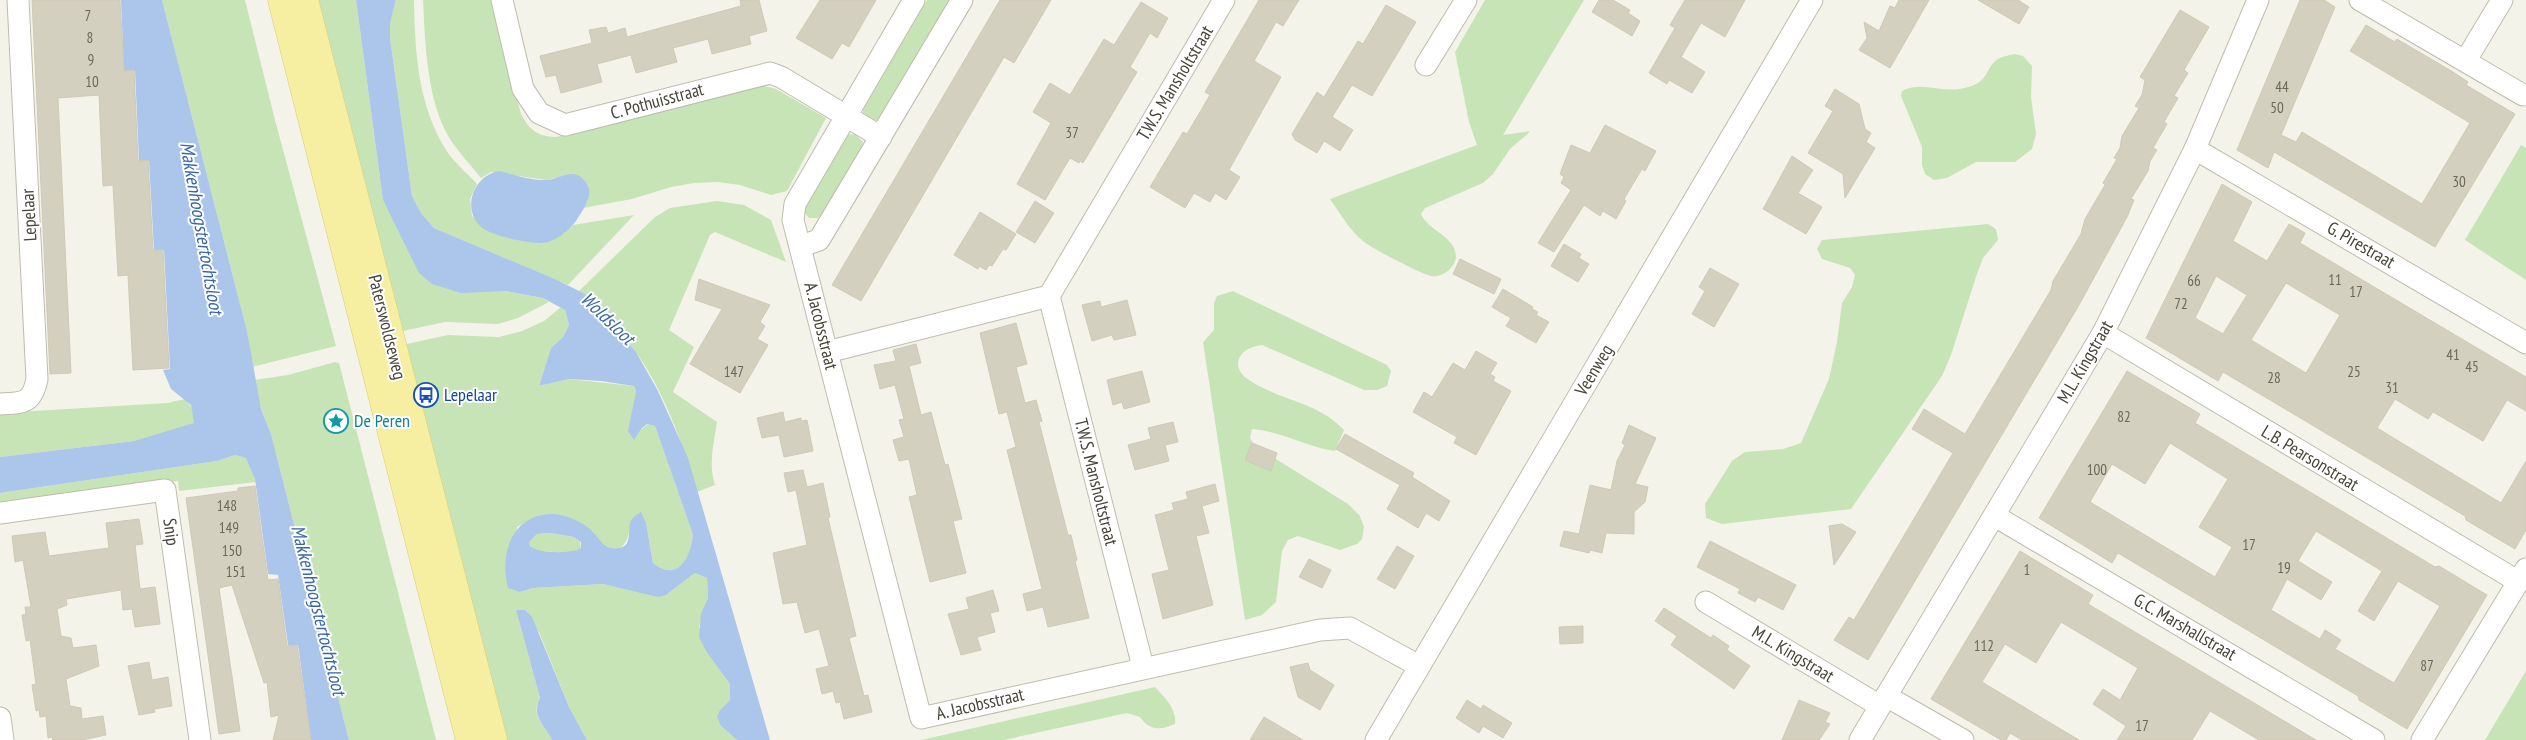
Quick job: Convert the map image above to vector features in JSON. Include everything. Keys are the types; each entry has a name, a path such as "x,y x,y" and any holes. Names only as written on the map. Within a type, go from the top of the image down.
{"main road":[{"name":"Paterswoldseweg","path":"282,0 470,740"},
{"name":"Paterswoldseweg","path":"304,0 493,740"}],"street":[{"name":"Lepelaar","path":"0,404 20,403 29,399 34,391 37,379 18,0"},
{"name":"C. Pothuisstraat","path":"502,0 523,89 539,113 565,125 770,73 780,76 881,137"},
{"name":"A. Jacobsstraat","path":"914,0 795,204 793,220 920,718 1143,667 1320,630 1350,628 1419,666"},
{"path":"801,246 820,240 962,0"},
{"name":"T.W.S. Mansholtstraat","path":"1143,667 1049,296 1224,0"},
{"path":"1426,65 1466,0"},
{"name":"Veenweg","path":"1376,740 1812,0"},
{"name":"M.L. Kingstraat","path":"1860,740 2103,333 2195,149 2258,0"},
{"path":"2360,0 2466,60 2523,95"},
{"path":"2466,60 2502,0"},
{"name":"G. Pirestraat","path":"2195,149 2526,342"},
{"path":"828,352 1049,296"},
{"name":"L.B. Pearsonstraat","path":"2103,333 2522,576"},
{"name":"Snip","path":"0,513 165,490 200,740"},
{"name":"G.C. Marshallstraat","path":"1995,516 2374,740"},
{"path":"2422,740 2522,576"},
{"name":"M.L. Kingstraat","path":"1706,602 1883,701"},
{"path":"1883,701 1963,740"},
{"path":"0,718 3,740"}],"green space":[{"path":"162,0 245,0 275,120 336,346 252,367 247,331"},
{"path":"312,0 356,0 383,200 399,228 484,291 506,291 543,298 549,302 518,318 498,324 445,322 398,332"},
{"path":"396,0 414,0 417,60 424,99 438,135 448,153 477,184 470,199 472,216 498,234 524,241 544,243 573,225 634,215 568,285 434,228 421,213 412,196 390,38 390,24"},
{"path":"423,0 491,0 521,114 528,125 539,134 556,137 761,85 776,89 826,118 787,191 771,195 740,185 718,182 694,183 671,187 632,199 583,208 588,201 573,174 546,180 491,172 481,178 457,149 442,124 436,108 426,53"},
{"path":"927,0 951,0 881,119 871,122 863,115 863,110"},
{"path":"1485,0 1584,0 1503,135 1531,131 1510,149 1493,174 1483,183 1425,208 1421,214 1429,225 1452,244 1455,250 1456,257 1451,268 1443,274 1431,276 1417,271 1363,241 1349,227 1330,199 1477,145 1469,122 1455,52"},
{"path":"2015,54 2023,56 2032,66 2031,97 2036,134 2032,149 2015,162 1976,162 1947,178 1934,180 1925,174 1922,165 1922,147 1901,96 1902,91 1916,87 1952,90 1970,87 1986,75 1995,61"},
{"path":"855,134 863,142 860,151 827,208 818,218 809,218 805,213 804,207 846,135"},
{"path":"2521,145 2526,148 2526,280 2465,240"},
{"path":"717,201 744,205 771,220 786,262 715,232 710,235 669,330 694,347 673,392 717,422 712,461 715,485 697,492 672,418 655,383 635,351 587,295 579,291 655,217 670,208"},
{"path":"1988,224 1996,229 1998,240 1983,258 1951,355 1942,376 1851,509 1722,524 1706,518 1705,504 1732,461 1745,452 1783,449 1801,443 1829,379 1837,342 1842,303 1852,287 1855,275 1850,268 1822,259 1817,249 1822,240"},
{"path":"1233,291 1387,365 1391,371 1387,386 1377,390 1364,390 1262,345 1246,350 1241,355 1238,365 1245,377 1263,388 1324,414 1344,430 1335,451 1263,430 1252,429 1250,438 1255,446 1348,504 1360,516 1364,527 1362,539 1357,544 1340,550 1298,536 1288,540 1282,551 1276,602 1262,615 1245,620 1203,342 1214,330 1214,303 1217,296"},
{"path":"561,307 565,310 569,325 563,337 551,348 539,386 569,379 634,386 636,391 629,431 642,429 648,424 655,426 693,535 692,543 682,565 677,569 670,570 653,563 646,523 630,526 625,543 618,550 613,550 602,544 592,531 579,524 556,516 539,517 517,527 520,592 533,588 603,584 648,594 666,595 695,573 707,578 708,598 699,627 719,668 730,684 730,700 720,710 721,726 737,740 587,740 569,707 539,632 516,610 540,698 537,704 537,715 552,740 503,740 402,345 448,335 499,337 522,331 544,321"},
{"path":"335,362 339,363 436,740 349,740 271,434 261,409 254,380 288,375"},
{"path":"185,399 191,407 194,416 194,423 187,427 134,441 0,457 0,413 167,403"},
{"path":"235,455 246,458 253,470 256,482 179,491 178,481 0,505 0,493 217,461"},
{"path":"550,533 574,537 580,541 581,549 574,553 538,551 532,549 529,545 530,541 537,534"},
{"path":"2526,671 2526,740 2485,740"},
{"path":"1155,687 1172,709 1175,724 1164,728 1155,728 1147,725 1140,717 1127,713 1004,740 921,740"}],"water":[{"name":"Makkenhoogstertochtsloot","path":"121,0 162,0 247,331 261,409 271,434 349,740 311,740 298,645 288,645 278,575 268,574 255,479 246,458 235,455 217,461 0,493 0,457 134,441 194,423 191,405 171,389 163,370 170,369 164,250 154,250 149,161 139,161 135,71 124,71"},
{"path":"356,0 396,0 390,24 390,38 412,196 421,213 434,228 557,280 587,295 636,352 658,391 688,458 770,740 737,740 721,726 717,717 720,710 730,700 730,684 706,651 699,637 701,614 708,598 707,578 695,573 666,595 658,597 603,584 533,588 520,592 508,588 505,562 512,538 528,520 540,515 554,514 574,520 592,531 606,546 619,548 627,544 630,523 641,512 646,523 653,563 670,570 682,565 686,559 693,535 655,426 647,424 641,429 634,440 628,431 636,391 634,386 569,379 539,386 551,348 563,337 569,325 565,310 543,298 506,291 461,293 432,284 419,273 383,200","holes":["550,533 574,537 581,542 581,548 576,550 554,552 539,550 529,545 530,541 537,534"]},
{"path":"500,171 539,180 576,174 588,185 588,201 573,225 551,241 535,243 500,236 480,226 474,218 471,201 474,192 484,178 491,173"},
{"path":"516,610 525,610 532,617 569,707 587,740 552,740 540,720 537,710 540,698"}],"building":[{"path":"32,0 120,0 124,71 134,70 138,161 148,160 153,250 163,250 169,368 133,370 128,275 118,276 113,185 103,186 99,95 58,98 71,373 50,374"},
{"path":"740,0 759,0 767,31 749,36 751,44 712,54 708,39 673,48 677,62 636,73 631,55 597,64 602,82 561,93 556,75 546,77 540,56 592,43 589,30 606,27 608,33 625,28 627,37 741,6"},
{"path":"820,0 876,0 849,47 842,43 832,59 796,38"},
{"path":"1000,0 1051,0 1014,63 1004,57 861,301 832,285"},
{"path":"1259,0 1299,0 1283,26 1276,22 1254,61 1281,77 1229,170 1240,177 1226,200 1215,193 1210,202 1194,193 1185,208 1150,187 1183,132 1187,134 1210,95 1205,92"},
{"path":"1599,0 1613,0 1630,10 1628,13 1640,21 1632,36 1592,12"},
{"path":"1685,0 1745,0 1725,37 1701,23 1681,57 1705,72 1692,93 1669,80 1667,84 1649,73 1675,28 1670,25"},
{"path":"1899,0 1929,0 1890,68 1859,50 1867,38 1864,22 1879,31 1890,6 1895,8"},
{"path":"1978,0 2018,0 2029,7 2019,24"},
{"path":"2300,0 2324,0 2335,7 2281,135 2296,142 2302,132 2422,204 2470,123 2350,51 2366,25 2395,42 2397,39 2453,72 2468,82 2466,85 2515,114 2435,247 2274,152 2268,168 2237,150"},
{"path":"1141,2 1168,18 1157,38 1150,33 1130,67 1137,72 1083,163 1070,158 1045,200 1017,184 1051,123 1033,112 1050,83 1070,95 1104,39 1114,45"},
{"path":"1386,5 1416,22 1372,96 1352,85 1332,117 1353,130 1340,151 1324,141 1317,153 1295,140 1292,134 1317,92 1324,97 1358,41 1363,44"},
{"path":"2180,10 2209,27 2184,70 2188,73 2174,96 2178,98 2164,122 2167,124 2153,148 2157,150 2150,161 2148,171 2131,199 2134,200 2127,217 2079,305 1868,660 1834,640 1849,617 1854,620 1953,453 1912,429 1924,409 1965,434 2051,290 2053,281 2081,234 2085,219 2105,185 2103,183 2117,159 2114,158 2120,148 2122,136 2139,108 2135,106 2142,95 2145,80 2140,77"},
{"path":"1835,89 1859,104 1865,129 1871,133 1866,142 1875,148 1845,198 1843,174 1808,153 1833,111 1825,106"},
{"path":"1605,125 1656,151 1645,171 1642,169 1624,199 1626,201 1616,219 1603,211 1600,216 1584,205 1554,252 1538,243 1571,190 1561,183 1564,177 1560,174 1571,145 1590,153"},
{"path":"1792,156 1813,170 1798,193 1822,207 1806,234 1763,209"},
{"path":"2222,184 2252,202 2233,241 2267,261 2289,224 2305,233 2300,243 2526,377 2526,411 2507,400 2483,441 2433,412 2428,419 2395,399 2377,428 2501,503 2526,461 2526,530 2515,549 2466,520 2465,516 2223,372 2218,381 2146,338","holes":["2216,276 2247,295 2223,334 2195,318","2286,283 2340,315 2306,373 2251,340"]},
{"path":"1035,201 1054,213 1035,243 1016,232"},
{"path":"980,212 1016,234 1006,250 1003,249 992,266 989,265 986,270 979,266 978,269 954,255"},
{"path":"1564,244 1581,254 1579,258 1589,264 1578,282 1551,266"},
{"path":"1460,259 1501,279 1494,294 1453,274"},
{"path":"1710,268 1739,284 1714,327 1692,314 1705,291 1699,287"},
{"path":"699,279 770,305 760,322 765,326 757,339 768,345 740,393 690,364 722,309 695,300"},
{"path":"1503,289 1533,307 1532,309 1538,312 1536,315 1549,322 1536,343 1506,326 1511,318 1492,307"},
{"path":"1127,300 1136,335 1114,340 1112,335 1092,341 1082,305 1100,301 1101,307"},
{"path":"1016,323 1027,364 1016,367 1025,403 1036,400 1042,421 1039,422 1068,535 1071,535 1077,560 1075,561 1089,618 1048,627 1043,607 1027,611 1023,594 1042,589 1007,450 1016,447 1007,412 999,414 980,333"},
{"path":"916,344 921,363 909,366 921,415 931,412 945,465 948,464 962,519 953,521 966,573 930,582 909,497 917,495 909,459 899,461 893,440 904,437 899,420 904,419 895,385 880,389 874,365 896,361 893,350"},
{"path":"1476,351 1497,363 1490,374 1495,377 1493,381 1511,391 1476,455 1454,443 1457,437 1413,412 1424,392 1432,397 1453,363 1465,370"},
{"path":"1142,371 1150,402 1124,409 1122,402 1113,405 1107,380"},
{"path":"2127,371 2200,414 2195,423 2435,567 2439,566 2487,595 2407,729 2359,700 2358,696 2118,553 2112,563 2039,518","holes":["2170,443 2228,479 2199,527 2232,547 2215,577 2090,502 2112,464 2145,484","2316,531 2382,571 2358,611 2374,621 2398,581 2440,606 2394,683 2335,649 2341,640 2325,630 2320,639 2271,610 2287,579 2321,600 2332,582 2298,561"]},
{"path":"783,412 785,422 801,418 801,421 807,420 813,451 784,457 779,435 762,438 757,418"},
{"path":"1173,422 1178,442 1165,445 1169,461 1135,470 1128,445 1151,439 1148,428"},
{"path":"1629,425 1656,438 1635,484 1648,487 1645,502 1634,512 1634,534 1606,533 1602,553 1590,550 1589,553 1560,546 1564,531 1579,534 1590,485 1611,490 1617,461 1625,445 1622,443"},
{"path":"1345,434 1414,473 1412,477 1450,501 1439,521 1426,513 1418,528 1387,509 1400,485 1336,449"},
{"path":"1252,443 1277,453 1271,471 1245,460"},
{"path":"803,470 807,487 823,483 830,517 828,518 856,636 849,638 864,696 868,695 872,712 844,719 840,702 836,703 833,691 822,694 816,669 829,666 819,629 805,633 797,602 783,604 773,553 807,545 796,490 788,492 784,473"},
{"path":"1215,484 1219,501 1202,506 1209,533 1196,536 1213,605 1163,619 1152,574 1169,570 1155,515 1174,510 1172,503 1188,499 1186,492"},
{"path":"255,486 268,580 278,579 287,646 297,645 311,740 273,740 279,715 271,717 267,682 264,683 232,585 219,588 240,731 219,734 186,498 238,491 238,488"},
{"path":"139,519 143,544 135,545 140,589 155,587 160,624 135,627 132,609 123,610 121,590 66,599 67,605 57,609 61,636 71,638 73,648 96,645 99,666 66,679 70,706 81,708 82,719 103,716 106,735 82,740 53,740 52,737 48,738 46,716 40,717 39,710 36,711 32,685 36,684 30,640 26,641 22,615 26,614 25,607 31,607 23,560 15,562 12,536 45,532 49,556 109,548 106,523"},
{"path":"1842,524 1856,532 1834,565 1829,526"},
{"path":"1710,541 1796,585 1783,610 1758,597 1755,602 1738,593 1740,589 1697,567"},
{"path":"1397,546 1414,556 1395,589 1377,579"},
{"path":"2020,551 2093,595 2088,604 2316,740 2259,740 2210,711 2192,740 2117,740 2126,726 2093,704 2103,689 2120,700 2138,668 2061,622 2036,663 2005,644 1982,682 2079,740 2022,740 2010,733 2006,740 2001,740 1931,699"},
{"path":"1309,559 1331,570 1322,588 1299,577"},
{"path":"993,590 999,611 990,613 995,632 977,637 981,650 961,655 948,614 969,609 966,598"},
{"path":"1664,608 1711,638 1713,635 1729,646 1727,650 1750,666 1734,689 1671,645 1677,636 1655,621"},
{"path":"1583,626 1583,643 1560,644 1559,627"},
{"path":"149,662 152,680 168,677 172,706 154,709 155,712 139,715 128,666"},
{"path":"1308,663 1310,670 1334,685 1320,710 1298,697 1290,667"},
{"path":"1467,700 1481,709 1483,705 1512,723 1503,738 1483,726 1479,733 1456,718"},
{"path":"1799,700 1830,713 1825,722 1830,724 1819,740 1782,740"},
{"path":"1264,717 1303,740 1250,740"}],"place":[{"name":"Lepelaar","path":"426,395"},
{"name":"De Peren","path":"336,421"}],"water label":[{"name":"Woldsloot","path":"608,318"}]}
